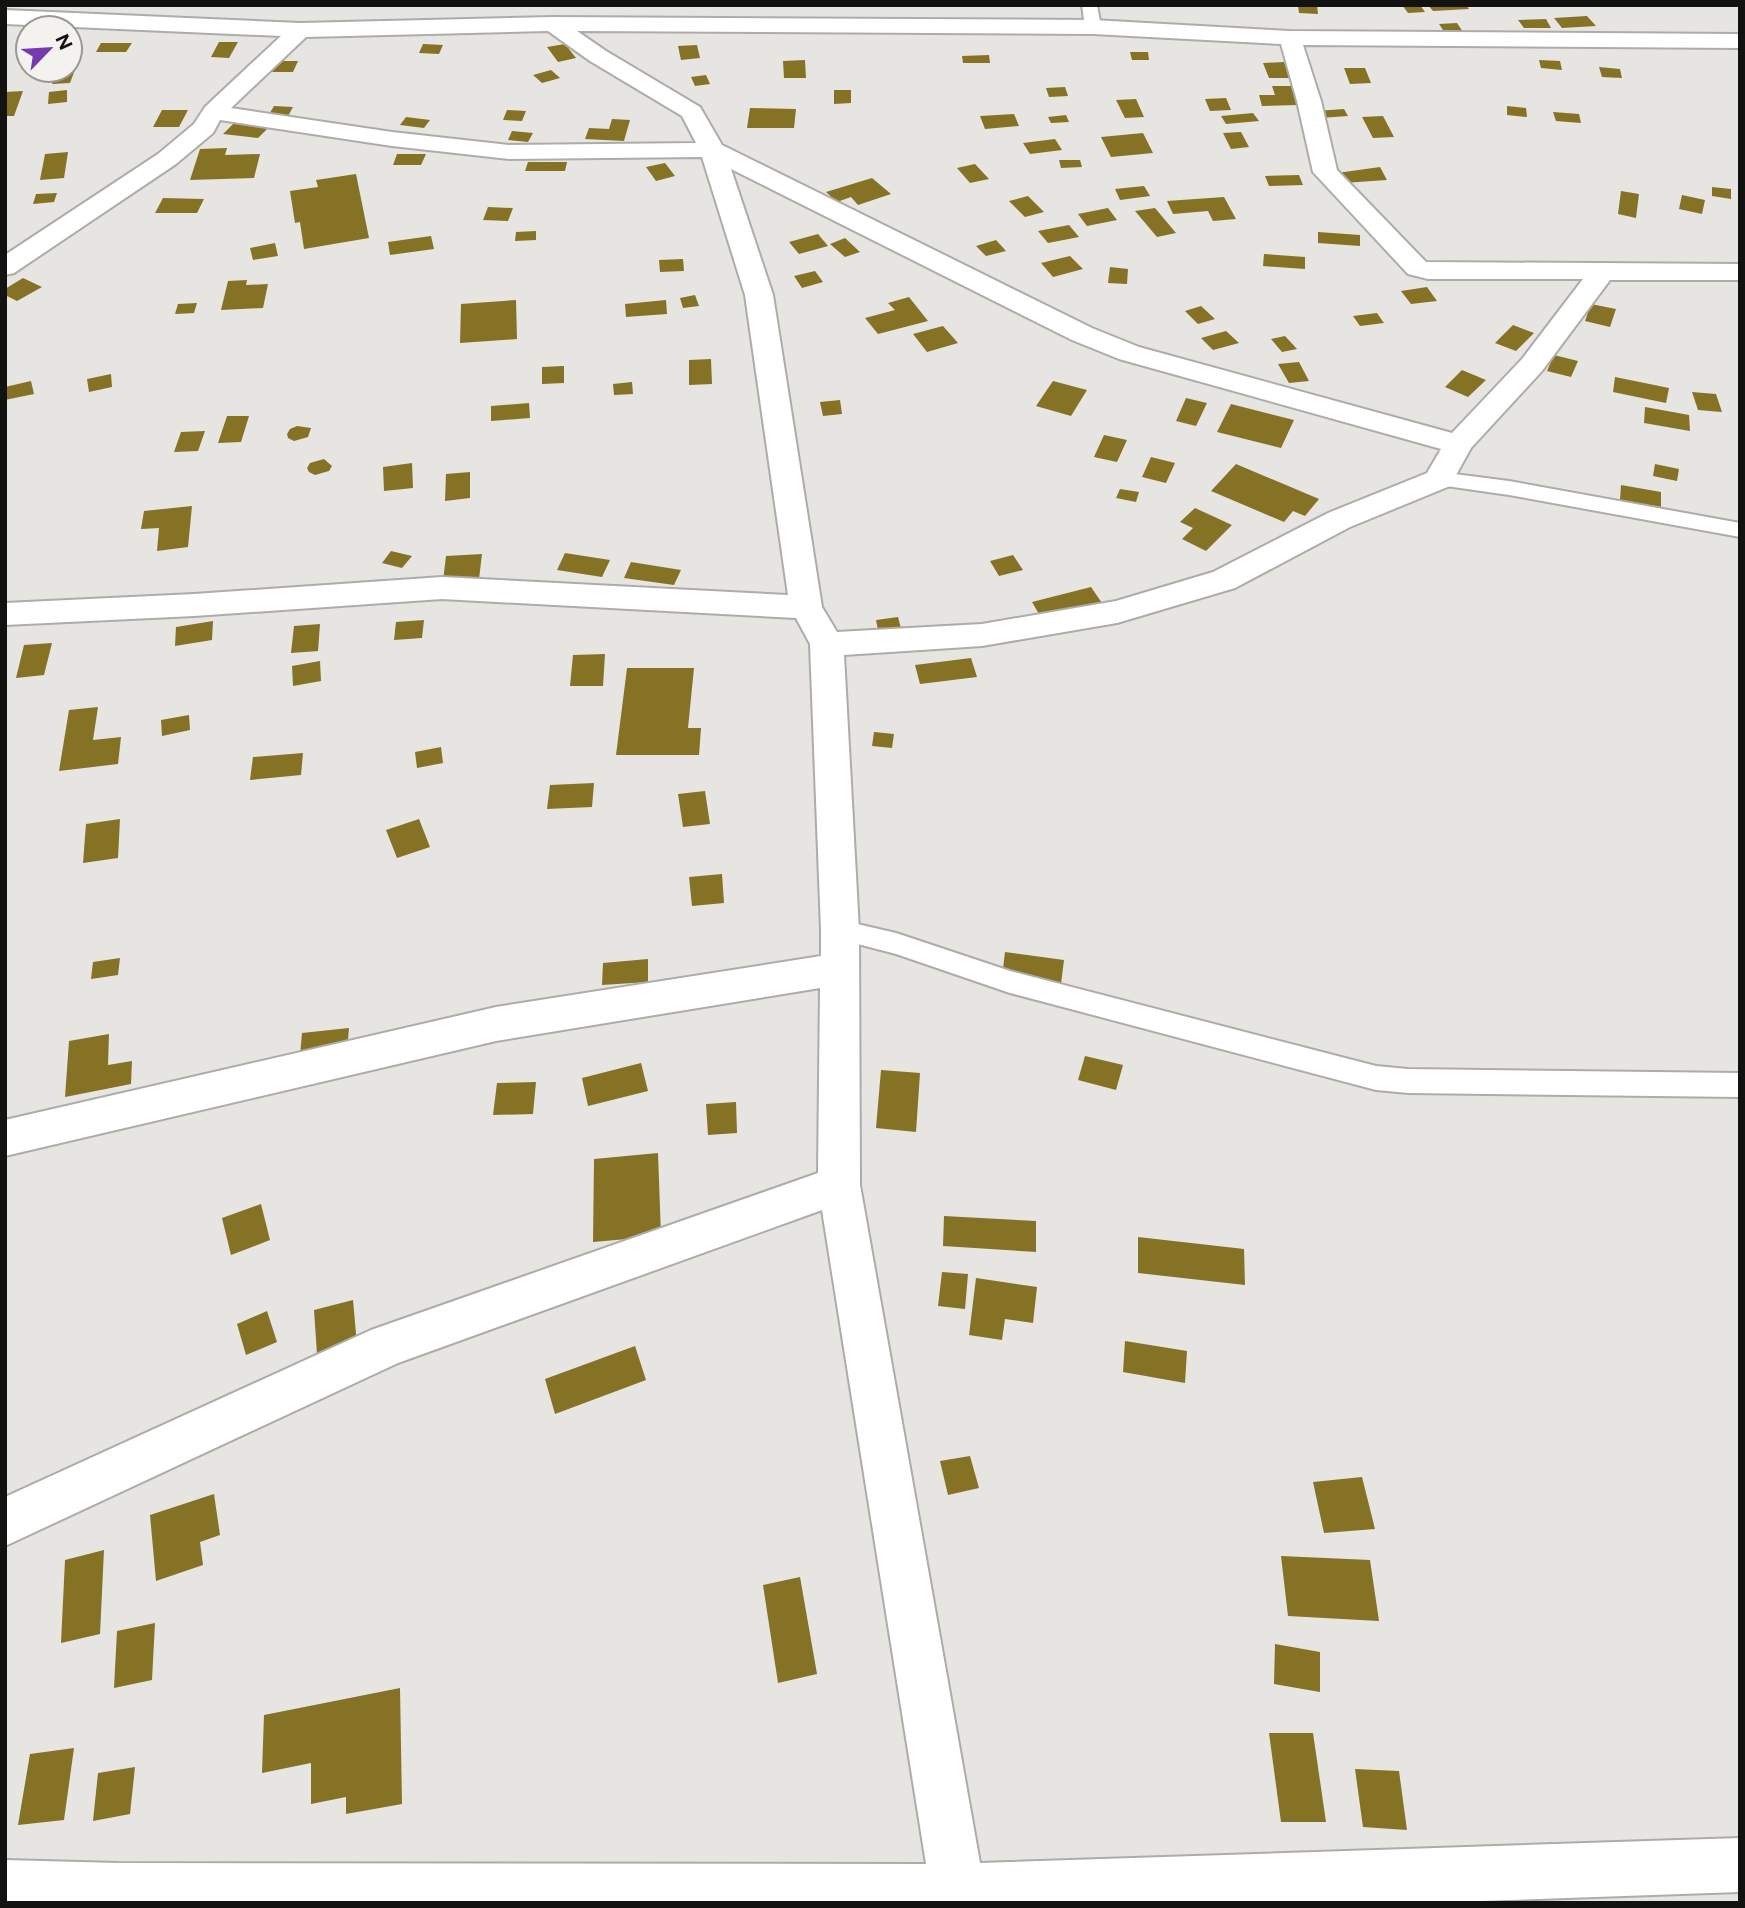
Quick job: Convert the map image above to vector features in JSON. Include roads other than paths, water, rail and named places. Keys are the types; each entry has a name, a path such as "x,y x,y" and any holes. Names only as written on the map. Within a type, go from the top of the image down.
{"street":[{"path":"5,17 300,30 468,15 553,24 1091,16 1290,38 1740,41"},
{"path":"553,24 598,56 692,112 712,150 759,295 806,607 827,644 840,949 839,1185 959,1897"},
{"path":"5,267 167,159 204,128 213,112 300,30"},
{"path":"1290,38 1309,102 1325,172 1417,268 1428,271 1740,271"},
{"path":"213,112 392,139 509,152 712,150 1105,344 1129,353 1458,444"},
{"path":"827,644 982,635 1117,612 1224,580 1339,520 1439,479 1458,444 1532,365 1604,271"},
{"path":"5,614 194,606 442,588 806,607"},
{"path":"5,1138 496,1024 840,949"},
{"path":"5,1522 387,1345 839,1185"},
{"path":"5,1887 116,1896 959,1897 1740,1865"}],"lane":[{"path":"1439,479 1509,488 1740,530"},
{"path":"840,949 896,944 1010,982 1376,1078 1408,1081 1740,1085"}]}
